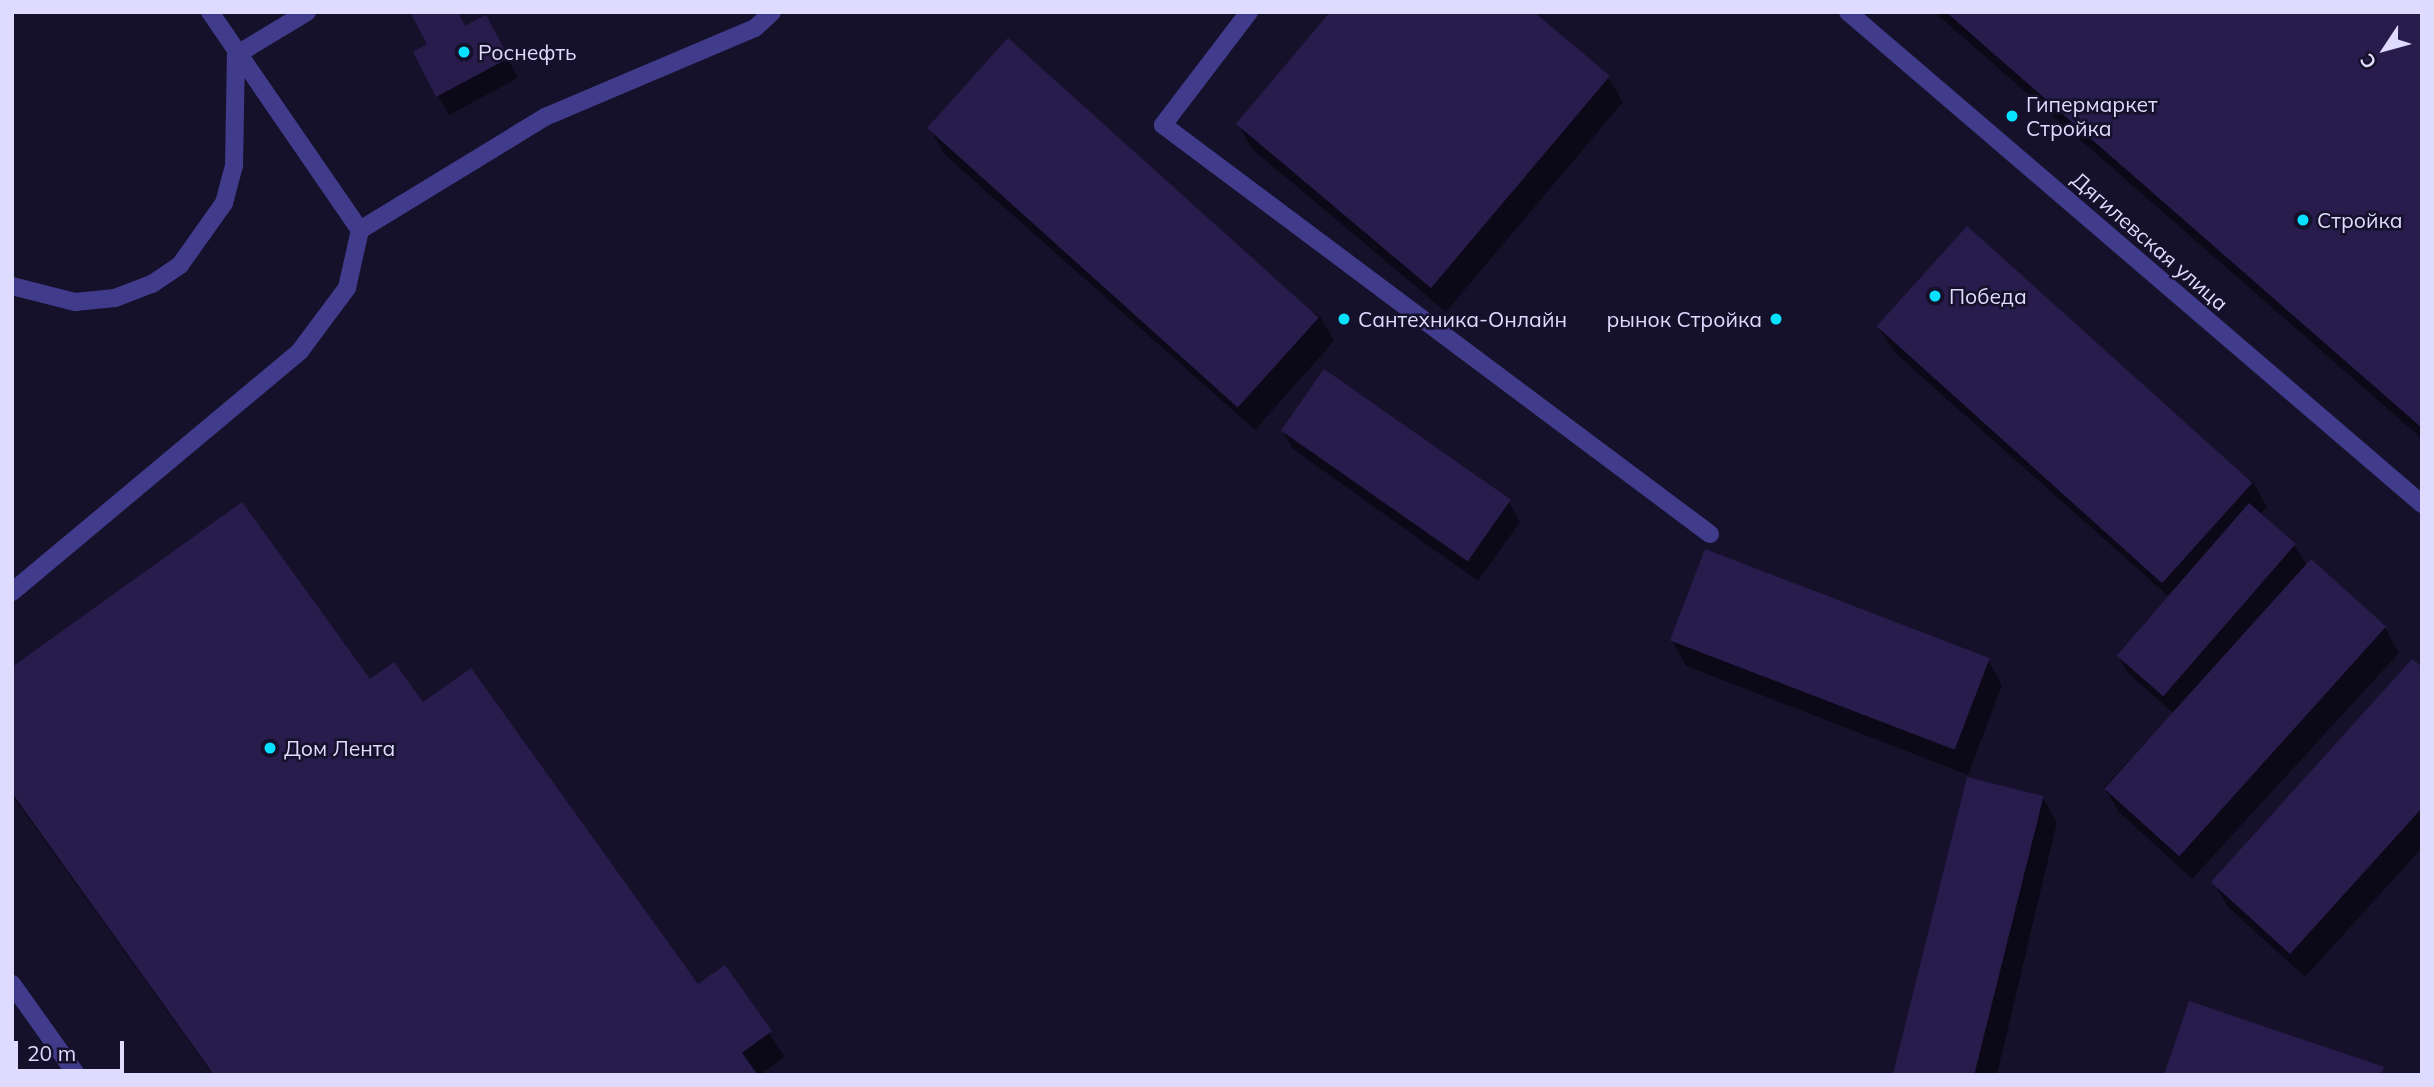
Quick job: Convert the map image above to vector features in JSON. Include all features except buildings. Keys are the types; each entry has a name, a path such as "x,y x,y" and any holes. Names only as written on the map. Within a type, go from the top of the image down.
{"street":[{"path":"210,12 236,55 360,230"},
{"path":"236,55 307,12"},
{"path":"12,592 300,351 347,288 360,230 545,117 755,29 772,12"},
{"path":"1249,12 1163,125 1710,534"},
{"name":"Дягилевская улица","path":"1848,12 2422,504"},
{"path":"12,286 75,302 115,298 152,284 180,265 224,203 234,166 236,55"},
{"path":"12,984 77,1075"}],"place":[{"name":"Роснефть","path":"464,52"},
{"name":"Гипермаркет Стройка","path":"2012,116"},
{"name":"Стройка","path":"2303,220"},
{"name":"Победа","path":"1935,296"},
{"name":"Сантехника-Онлайн","path":"1344,319"},
{"name":"рынок Стройка","path":"1776,319"},
{"name":"Дом Лента","path":"270,748"}]}
